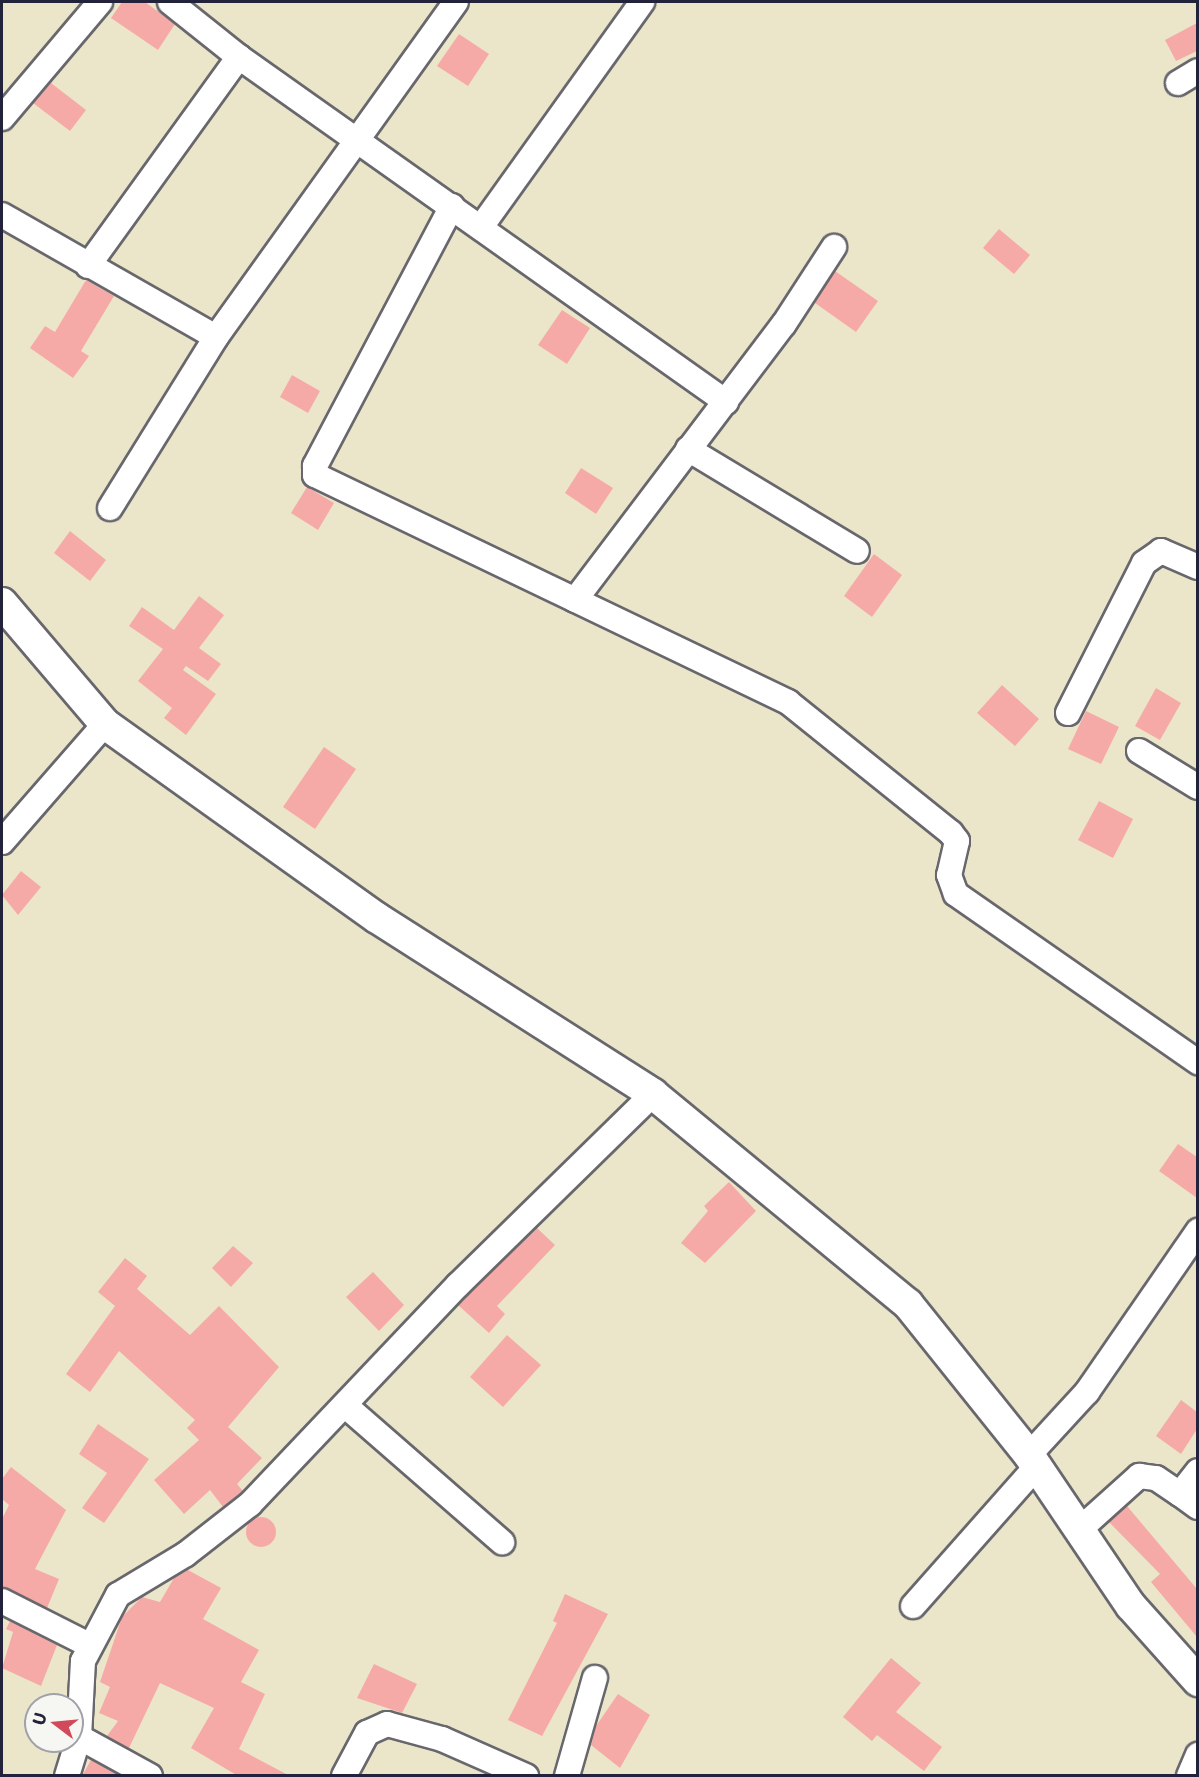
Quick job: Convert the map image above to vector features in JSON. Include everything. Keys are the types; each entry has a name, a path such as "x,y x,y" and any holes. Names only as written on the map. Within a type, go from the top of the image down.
{"street":[{"path":"2,118 100,2"},
{"path":"170,2 239,57 726,402"},
{"path":"110,508 216,337 456,2"},
{"path":"481,227 642,2"},
{"path":"88,266 239,57"},
{"path":"452,206 313,471 329,483 788,702 951,833 957,841 949,875 956,894 1197,1062"},
{"path":"2,215 216,337"},
{"path":"575,600 688,448 726,402 834,247"},
{"path":"688,448 858,551"},
{"path":"1068,713 1144,563 1161,551 1197,567"},
{"path":"2,603 105,724 377,918 653,1094 908,1304 1032,1461 1131,1606 1197,1681"},
{"path":"2,842 105,724"},
{"path":"1139,751 1197,787"},
{"path":"81,1693 83,1661 89,1645 118,1595 186,1554 250,1504 347,1407 458,1285 653,1094"},
{"path":"913,1606 1087,1392 1197,1231"},
{"path":"347,1407 502,1542"},
{"path":"1079,1530 1139,1476 1156,1478 1189,1500 1197,1471"},
{"path":"2,1601 89,1645"},
{"path":"567,1776 595,1678"},
{"path":"344,1776 367,1733 381,1724 442,1739 526,1776"},
{"path":"84,1740 150,1776"},
{"path":"67,1776 74,1753"},
{"path":"1189,1776 1197,1755"}],"building":[{"path":"122,2 145,2 175,24 158,50 111,18"},
{"path":"1197,23 1197,51 1176,61 1165,40"},
{"path":"459,34 489,54 468,86 437,66"},
{"path":"51,83 86,110 70,131 33,103"},
{"path":"999,229 1030,255 1014,274 983,248"},
{"path":"835,271 878,301 856,332 815,303"},
{"path":"86,280 114,296 81,351 89,356 73,378 30,348 45,326 55,332"},
{"path":"562,310 590,328 567,364 538,345"},
{"path":"292,375 320,391 308,413 280,397"},
{"path":"581,468 613,488 596,514 565,493"},
{"path":"307,487 334,503 318,530 291,513"},
{"path":"70,531 106,560 90,581 54,553"},
{"path":"874,554 902,575 872,617 844,596"},
{"path":"199,596 224,615 199,648 221,664 208,681 186,666 183,670 216,694 186,735 164,718 172,708 138,681 163,649 129,626 142,607 174,630"},
{"path":"1002,685 1039,719 1015,746 977,713"},
{"path":"1156,688 1181,703 1160,740 1135,726"},
{"path":"1086,711 1119,727 1101,764 1068,749"},
{"path":"324,747 356,769 315,829 283,807"},
{"path":"1099,801 1133,819 1113,858 1078,840"},
{"path":"21,871 41,887 18,915 2,895"},
{"path":"1178,1144 1197,1157 1197,1198 1159,1171"},
{"path":"729,1182 756,1211 705,1263 681,1243 708,1211 704,1206"},
{"path":"537,1228 555,1245 497,1306 505,1314 489,1333 458,1305"},
{"path":"233,1246 253,1263 231,1287 212,1268"},
{"path":"125,1258 147,1276 137,1289 190,1335 219,1306 279,1367 228,1427 262,1458 237,1484 243,1491 223,1507 210,1490 184,1514 154,1480 199,1440 187,1428 195,1420 119,1351 90,1392 66,1374 115,1306 98,1292"},
{"path":"373,1272 404,1305 379,1331 346,1297"},
{"path":"507,1335 541,1365 503,1407 470,1377"},
{"path":"1181,1400 1197,1412 1197,1429 1181,1454 1156,1436"},
{"path":"98,1424 149,1459 104,1523 82,1508 107,1473 79,1454"},
{"path":"11,1467 66,1510 35,1569 59,1579 47,1608 2,1587 2,1519 9,1505 2,1499 2,1479"},
{"path":"1127,1506 1197,1589 1197,1637 1151,1582 1160,1574 1109,1522"},
{"path":"261,1517 272,1521 276,1532 272,1543 261,1547 250,1543 246,1532 250,1521"},
{"path":"188,1570 221,1588 203,1619 259,1650 241,1682 265,1694 239,1749 290,1776 238,1776 191,1748 214,1708 160,1683 129,1748 107,1736 118,1721 99,1713 110,1687 100,1682 122,1617 142,1597 160,1602 174,1578"},
{"path":"565,1594 608,1614 542,1736 508,1720 557,1623 553,1621"},
{"path":"10,1621 57,1645 41,1686 2,1668 13,1632 6,1629"},
{"path":"891,1658 921,1683 896,1712 942,1747 924,1771 877,1735 872,1741 843,1717"},
{"path":"374,1664 417,1684 402,1713 357,1698"},
{"path":"618,1694 650,1715 620,1768 591,1745 596,1726"},
{"path":"91,1760 117,1774 116,1776 82,1776"}]}
